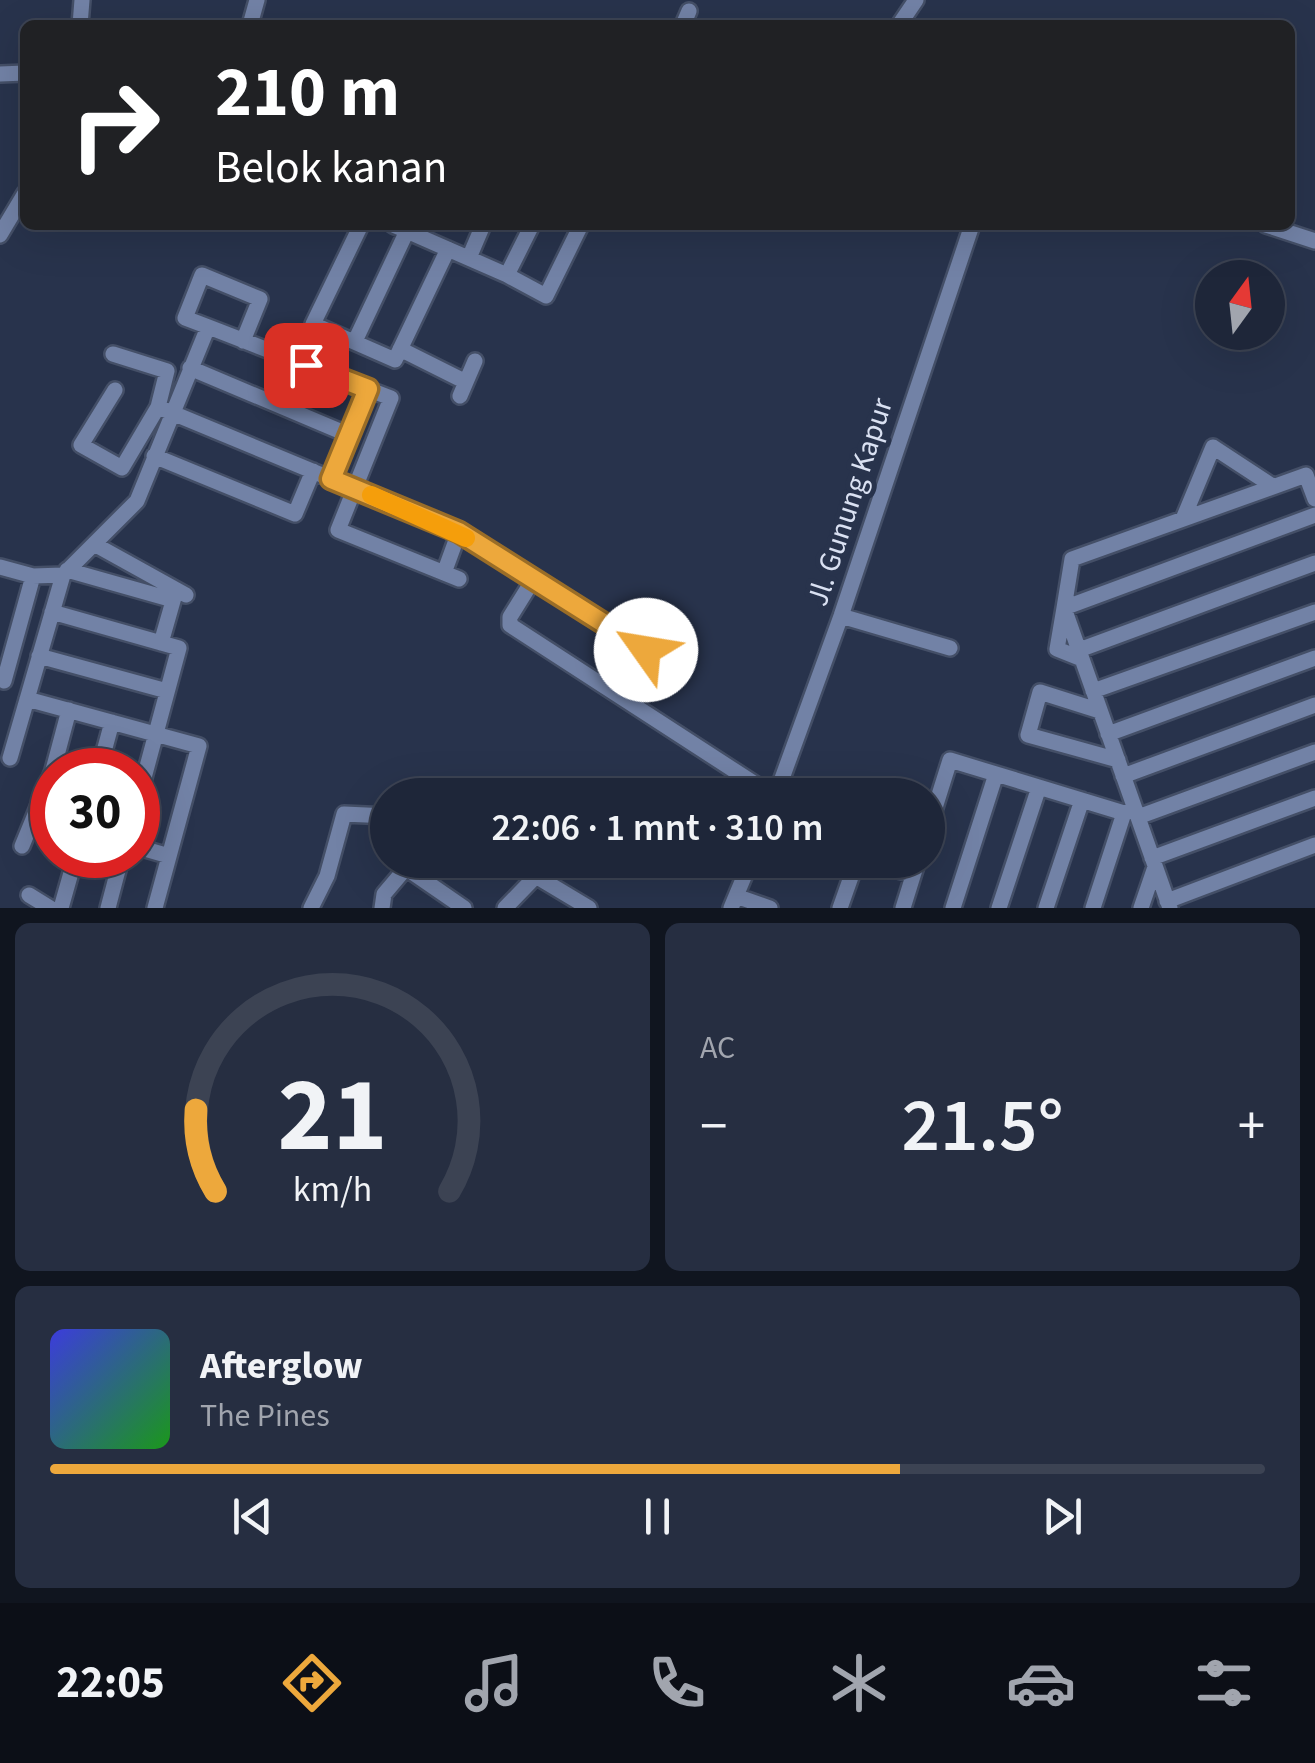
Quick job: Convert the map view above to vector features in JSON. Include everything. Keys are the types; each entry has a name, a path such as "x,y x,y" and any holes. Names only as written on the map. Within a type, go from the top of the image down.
{"street":[{"path":"0,235 20,201"},
{"path":"359,230 312,324 394,360 448,249"},
{"path":"355,341 399,230"},
{"path":"404,230 546,296 579,230"},
{"path":"428,241 434,230"},
{"path":"469,258 480,230"},
{"path":"507,275 530,230"},
{"name":"Jl. Gunung Kapur","path":"780,778 841,616 970,230"},
{"path":"1281,230 1315,241"},
{"path":"243,340 260,299 202,275 185,318 391,398 338,530 451,576 459,532"},
{"path":"115,390 82,445 122,468 165,410 190,368 208,326"},
{"path":"400,349 463,389 475,361"},
{"path":"10,758 65,572 137,501 154,456 165,410 167,371 113,354"},
{"path":"190,368 349,435"},
{"path":"331,479 368,389"},
{"path":"165,410 459,532 665,660"},
{"path":"1182,519 1213,447 1272,485"},
{"path":"154,456 295,514 313,471"},
{"path":"1315,498 1306,474 1072,559 1057,649 1081,655 1315,563"},
{"path":"1064,608 1315,516"},
{"path":"94,544 178,595"},
{"path":"0,568 32,576 65,572 178,595"},
{"path":"4,681 32,576"},
{"path":"533,580 510,617 510,625 748,778"},
{"path":"161,643 178,595"},
{"path":"52,612 179,648 152,748"},
{"path":"1093,691 1315,612"},
{"path":"841,616 950,648"},
{"path":"621,695 646,650"},
{"path":"1081,655 1132,813 1168,905 1315,846"},
{"path":"40,656 167,691"},
{"path":"1108,734 1315,658"},
{"path":"1100,711 1040,692 1028,735 1120,768 1315,705"},
{"path":"27,699 199,746 154,908"},
{"path":"59,748 69,710"},
{"path":"105,748 112,722"},
{"path":"944,778 950,760 1132,813 1315,752"},
{"path":"953,908 996,774"},
{"path":"999,908 1039,787"},
{"path":"1154,863 1315,798"},
{"path":"1046,908 1082,800"},
{"path":"1094,908 1132,813"},
{"path":"311,908 326,876 344,814 370,815"},
{"path":"22,846 30,827"},
{"path":"160,854 169,856"},
{"path":"1141,908 1154,863"},
{"path":"382,908 384,894 406,868 464,908"},
{"path":"61,908 69,878"},
{"path":"108,908 116,878"},
{"path":"510,906 534,878"},
{"path":"542,878 589,908"},
{"path":"744,878 734,902 770,908"},
{"path":"840,908 851,878"},
{"path":"903,908 912,878"},
{"path":"29,895 50,908"}],"slow traffic":[{"path":"371,495 466,538"}],"route":[{"path":"306,365 368,389 331,479 459,532 646,650"}]}
